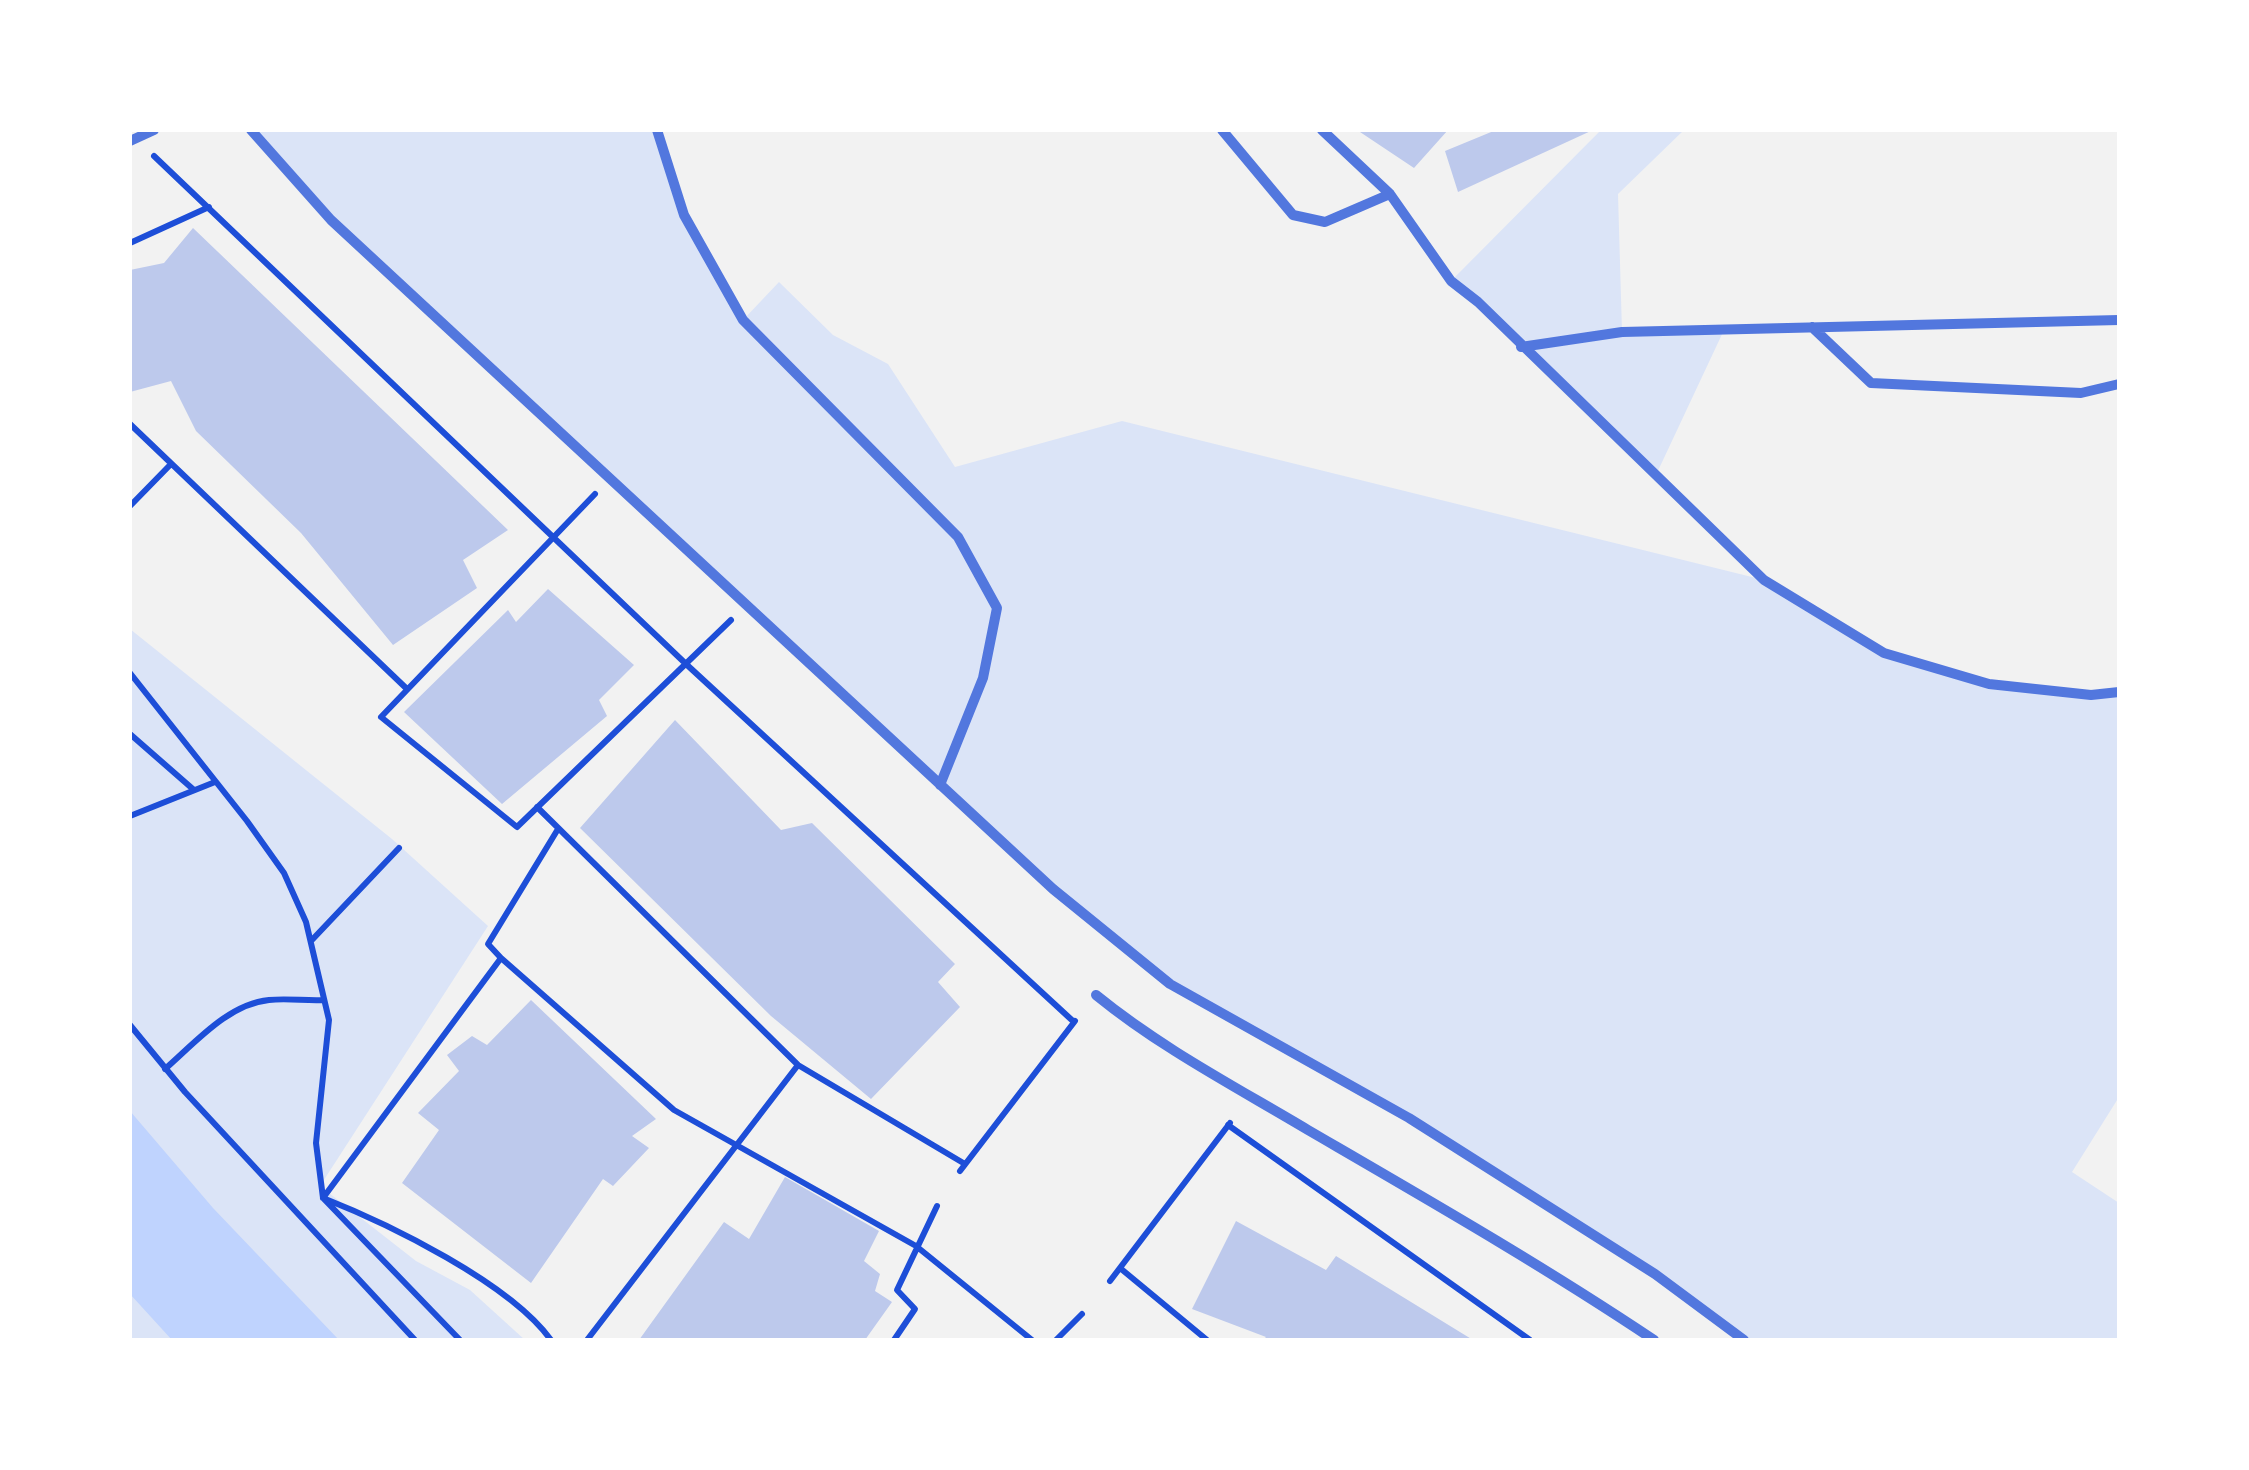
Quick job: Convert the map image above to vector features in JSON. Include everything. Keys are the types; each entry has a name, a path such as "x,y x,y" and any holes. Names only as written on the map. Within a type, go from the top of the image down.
{"street":[{"path":"133,140 154,130"},
{"path":"251,130 331,220 1054,889 1170,984 1426,1129 1655,1274 1744,1340"},
{"path":"657,130 684,215 743,320 958,538 998,608 984,678 940,785"},
{"path":"1222,130 1293,214 1326,222 1390,194"},
{"path":"1322,130 1390,194 1451,281 1478,302 1764,580 1884,653 1989,684 2092,695 2119,692"},
{"path":"1521,346 1622,332 2119,320"},
{"path":"1812,327 1872,383 2081,393 2119,384"},
{"path":"1096,995 1137,1028 1568,1283 1654,1340"}],"path":[{"path":"133,140 686,664 1074,1022"},
{"path":"130,243 209,208"},
{"path":"130,424 407,689"},
{"path":"130,506 172,464"},
{"path":"610,478 381,717 517,827 747,605"},
{"path":"130,674 284,874 310,942 328,1020 316,1142 323,1198 460,1340"},
{"path":"130,734 194,790"},
{"path":"130,816 216,782"},
{"path":"455,789 462,782"},
{"path":"537,807 798,1066 962,1168 1096,995"},
{"path":"558,828 488,944 674,1110 916,1246 1032,1340"},
{"path":"310,942 399,848"},
{"path":"323,1198 501,958"},
{"path":"165,1069 206,1032 238,1010 268,1000 324,1000"},
{"path":"130,1025 165,1069 415,1340"},
{"path":"588,1340 798,1066"},
{"path":"1110,1282 1250,1096"},
{"path":"1228,1125 1530,1340"},
{"path":"323,1198 406,1234 498,1293 551,1340"},
{"path":"894,1340 915,1309 897,1290 937,1206"},
{"path":"1120,1268 1208,1340"},
{"path":"1056,1340 1082,1314"}],"shaded area":[{"path":"251,130 657,130 684,215 743,320 779,282 833,335 888,364 955,467 1122,421 1764,580 1884,653 1989,684 2119,692 2119,1097 2072,1172 2119,1203 2119,1340 1744,1340 1655,1274 1409,1118 1170,984 1053,889 331,220"},
{"path":"1601,130 1684,130 1618,194 1622,332 1724,330 1656,475 1451,281"},
{"path":"130,629 392,839 488,926 320,1186 416,1261 470,1290 525,1340 130,1340"}],"water":[{"path":"130,1111 213,1208 339,1340 172,1340 130,1294"}],"building":[{"path":"1357,130 1448,130 1414,168"},
{"path":"1496,130 1593,130 1458,192 1445,151"},
{"path":"193,228 508,530 463,560 477,588 393,645 301,533 196,431 171,381 130,392 130,270 164,263"},
{"path":"548,589 634,665 599,700 607,716 502,804 404,712 508,610 516,622"},
{"path":"675,720 781,830 812,823 955,964 938,982 960,1007 871,1099 771,1016 580,828"},
{"path":"531,1000 656,1119 632,1136 649,1148 613,1186 603,1179 531,1283 402,1183 439,1130 418,1113 459,1071 447,1055 472,1036 487,1045"},
{"path":"785,1177 879,1231 864,1261 880,1274 875,1291 892,1302 865,1340 639,1340 724,1222 749,1239"},
{"path":"1236,1221 1326,1270 1336,1256 1473,1340 1263,1340 1266,1337 1192,1309"}]}
